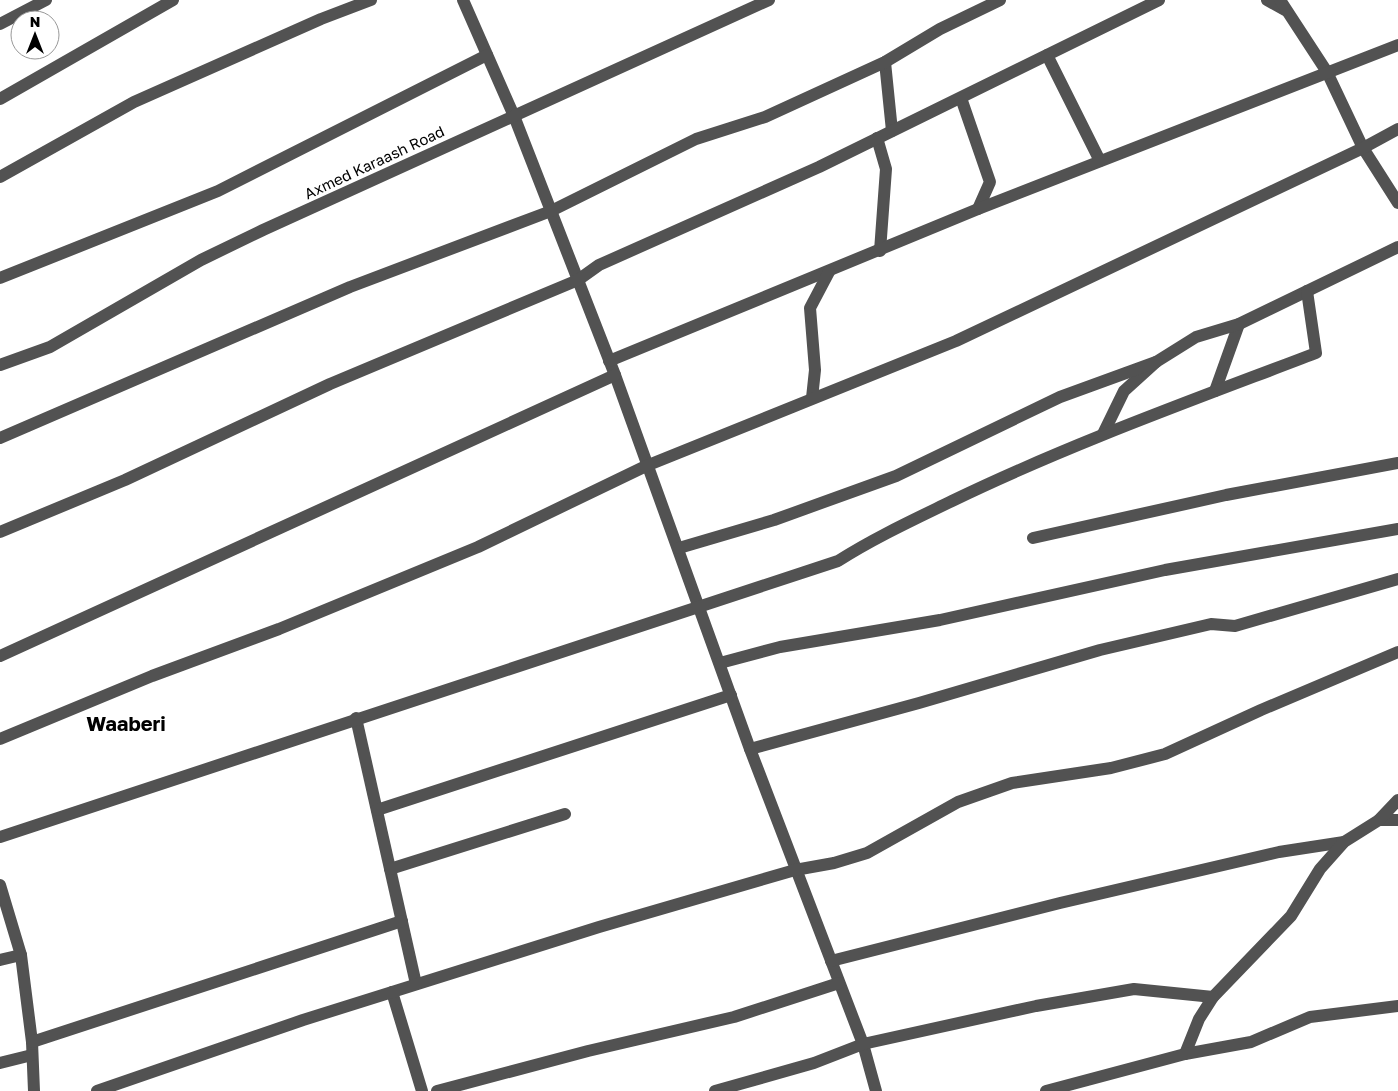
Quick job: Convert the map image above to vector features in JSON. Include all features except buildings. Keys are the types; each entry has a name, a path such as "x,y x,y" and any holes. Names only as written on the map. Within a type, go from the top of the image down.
{"street":[{"path":"0,24 46,0"},
{"path":"0,99 173,0"},
{"path":"0,177 134,102 321,19 371,0"},
{"path":"463,0 514,116 615,375 646,466 679,548 699,608 795,870 863,1044 876,1091"},
{"name":"Axmed Karaash Road","path":"0,365 50,347 201,260 245,239 769,0"},
{"path":"0,438 350,287 551,210 696,140 765,117 885,62 940,30 1000,0"},
{"path":"0,532 125,480 330,384 578,280 600,265 818,167 1159,0"},
{"path":"1267,0 1283,5 1327,72 1363,148 1398,203"},
{"path":"609,361 880,251 978,209 1398,45"},
{"path":"0,278 218,191 487,55"},
{"path":"1047,55 1100,161"},
{"path":"885,62 892,131"},
{"path":"961,98 990,182 978,209"},
{"path":"0,739 152,676 279,629 478,547 646,466 956,342 1363,148 1398,129"},
{"path":"877,138 886,169 880,251"},
{"path":"1103,434 1124,391 1156,362 1196,337 1239,324 1398,247"},
{"path":"812,398 815,370 810,308 829,272"},
{"path":"0,837 356,718 699,608 838,561 866,543 1000,478 1103,434 1316,353 1307,291"},
{"path":"1215,391 1239,324"},
{"path":"679,548 774,520 896,476 1060,397 1156,362"},
{"path":"0,656 615,375"},
{"path":"1033,538 1226,495 1398,463"},
{"path":"720,663 780,647 940,620 1165,570 1398,529"},
{"path":"750,748 919,703 1100,650 1211,624 1235,626 1398,579"},
{"path":"97,1091 303,1020 684,901 795,870 834,863 867,853 958,802 1012,783 1111,768 1165,754 1260,710 1398,652"},
{"path":"376,810 731,695"},
{"path":"356,718 416,984"},
{"path":"1185,1054 1199,1019 1213,997 1291,916 1320,869 1344,842 1379,820 1398,800"},
{"path":"390,868 565,814"},
{"path":"1379,820 1398,820"},
{"path":"831,961 1060,903 1279,852 1344,842"},
{"path":"0,885 21,955 32,1049 34,1091"},
{"path":"0,1062 32,1049 402,922"},
{"path":"0,960 21,955"},
{"path":"437,1091 588,1051 734,1018 839,983"},
{"path":"715,1091 814,1063 863,1044 1036,1006 1134,989 1213,997"},
{"path":"392,992 422,1091"},
{"path":"1046,1091 1185,1054 1252,1042 1310,1017 1398,1006"}],"district":[{"name":"Waaberi","path":"126,723"}]}
